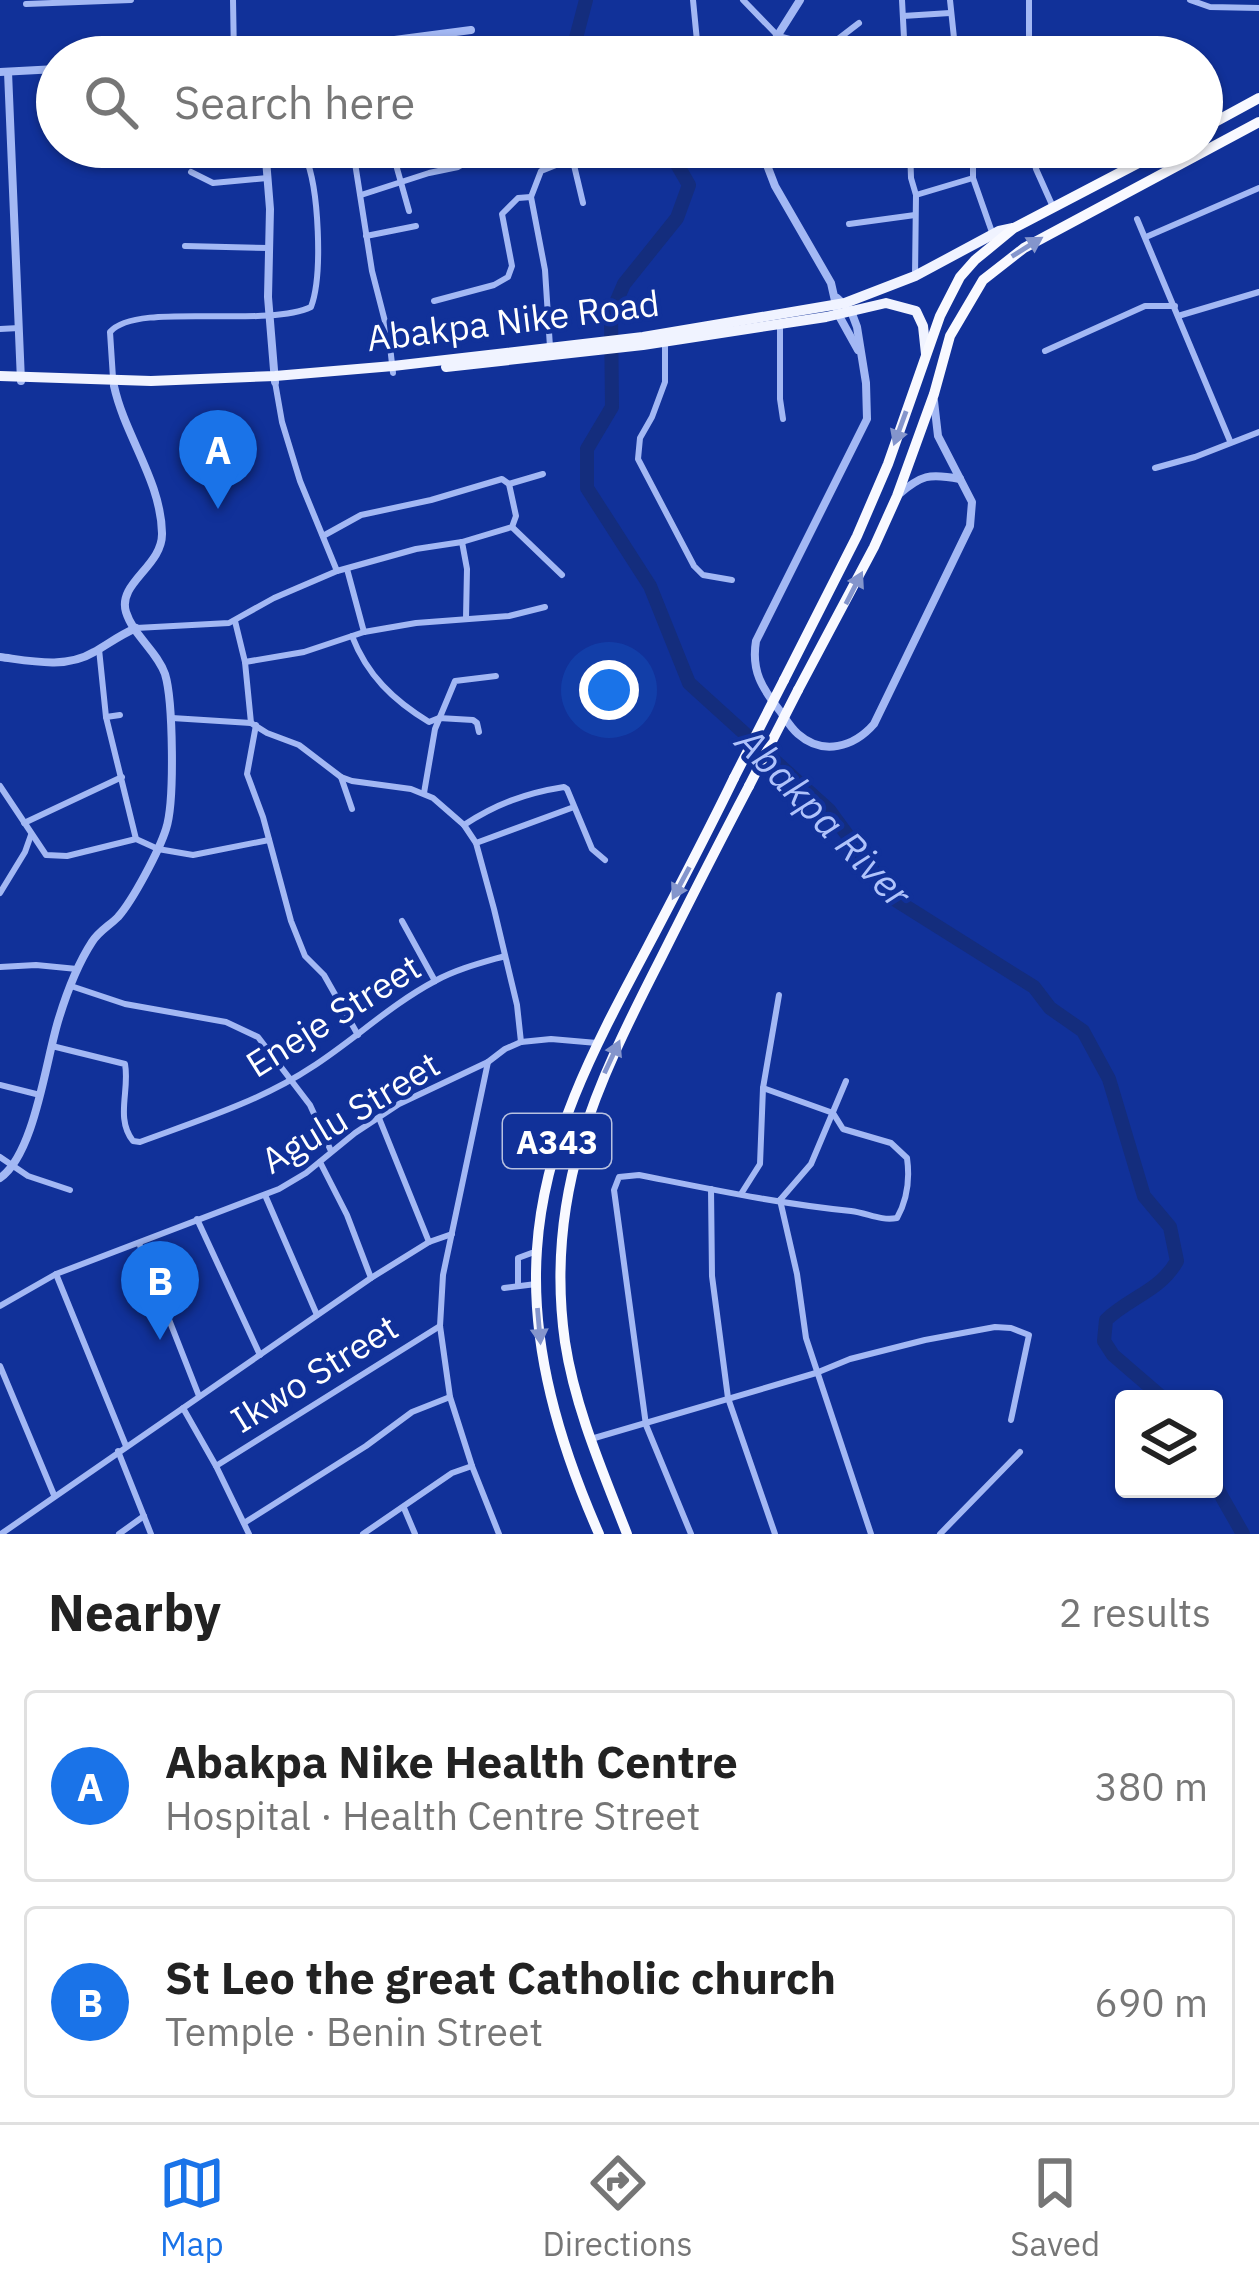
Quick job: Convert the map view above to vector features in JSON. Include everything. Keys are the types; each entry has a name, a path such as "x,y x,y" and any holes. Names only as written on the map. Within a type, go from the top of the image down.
{"highway":[{"path":"1223,118 1259,98"},
{"name":"A343","path":"1223,141 1259,122"},
{"name":"A343","path":"599,1534 566,1447 541,1347 537,1251 556,1144 598,1043 857,536 940,316 960,277 1014,228 1128,168"},
{"name":"A343","path":"627,1534 591,1439 567,1354 562,1310 561,1245 572,1168 604,1073 748,786 851,595 897,496 956,323 983,280 998,266 1171,168"}],"main road":[{"name":"Abakpa Nike Road","path":"0,379 114,383 275,379 587,348 779,323 845,307 1014,228"},
{"path":"845,307 886,303 916,311 926,336 926,357"},
{"name":"Abakpa Nike Road","path":"664,337 845,307"}],"street":[{"path":"26,4 131,0"},
{"path":"233,0 234,36"},
{"path":"693,0 697,36"},
{"path":"743,0 778,36 800,0"},
{"path":"902,0 904,36"},
{"path":"950,0 953,36"},
{"path":"1029,0 1029,36"},
{"path":"1190,0 1210,7 1259,8"},
{"path":"903,16 950,13"},
{"path":"842,36 859,23"},
{"path":"434,36 471,30"},
{"path":"21,378 5,162 4,72 36,71"},
{"path":"266,168 269,318 282,422 300,482 337,571"},
{"path":"0,1178 13,1167 32,1124 77,969 99,932 119,916 158,848 170,812 166,676 124,606 130,587 160,551 163,539 157,498 122,417 110,332 116,324 150,318 269,318 310,307 318,260 310,168"},
{"path":"354,168 393,369"},
{"path":"397,168 409,211"},
{"path":"361,195 454,168"},
{"path":"549,168 542,171 532,196 545,270 550,352"},
{"path":"575,168 584,203"},
{"path":"768,168 845,307 866,383 867,419 756,641 755,674 764,691 797,734 812,743 848,745 874,724 970,526 971,502 938,436 934,394"},
{"path":"911,168 916,195 915,276"},
{"path":"973,168 993,235"},
{"path":"1038,168 1052,207"},
{"path":"191,172 212,183 267,178"},
{"path":"916,195 973,178"},
{"path":"1146,237 1259,188"},
{"path":"434,301 508,277 512,266 502,214 518,198 532,196"},
{"path":"849,224 915,215"},
{"path":"1137,218 1230,441"},
{"path":"366,236 416,226"},
{"path":"0,247 14,246"},
{"path":"185,246 268,248"},
{"path":"1178,316 1259,292"},
{"path":"1045,351 1145,306 1175,306"},
{"path":"779,323 783,418"},
{"path":"0,328 19,328"},
{"path":"664,337 665,382 637,447 638,459 694,566 703,575 732,580"},
{"path":"1155,468 1259,432"},
{"path":"509,484 543,474"},
{"path":"897,496 919,478 939,474 961,479"},
{"path":"323,536 361,515 502,479 509,484 516,516 512,527"},
{"path":"0,657 54,663 92,654 136,628 235,621 337,571 512,527"},
{"path":"512,527 562,575"},
{"path":"462,542 466,618"},
{"path":"347,569 364,632"},
{"path":"245,662 304,652 364,632 545,608"},
{"path":"235,621 253,724 247,774 297,942 324,975 358,1035"},
{"path":"352,636 361,660 391,695 429,722 473,720 478,732"},
{"path":"99,649 106,717 136,839"},
{"path":"424,794 436,719 455,681 496,676"},
{"path":"106,717 120,715"},
{"path":"169,718 253,724 299,745 341,777 433,798 464,825 476,843 517,1004 521,1042 598,1043"},
{"path":"24,823 122,776"},
{"path":"341,777 352,809"},
{"path":"0,786 46,855 67,856 136,839 193,855 269,840"},
{"path":"464,825 497,804 526,794 567,790 592,849 605,860"},
{"path":"476,843 574,807"},
{"path":"0,893 31,835"},
{"path":"402,921 435,981"},
{"name":"Eneje Street","path":"52,1046 125,1064 122,1105 127,1135 140,1142 311,1069 386,1011 435,981 505,956"},
{"path":"0,967 77,969"},
{"path":"71,986 125,1004 241,1027 270,1049 310,1105 332,1150"},
{"path":"741,1194 760,1164 763,1088 779,995"},
{"name":"Agulu Street","path":"0,1306 56,1274 292,1182 399,1104 521,1042"},
{"path":"488,1062 443,1275 440,1326 450,1397 500,1534"},
{"path":"780,1200 811,1164 846,1081"},
{"path":"0,1085 40,1095"},
{"path":"691,1534 646,1425 614,1190 619,1177 627,1174 886,1220 900,1213 909,1173 903,1152 891,1143 843,1130 833,1113 763,1088"},
{"path":"379,1118 429,1242"},
{"path":"0,1157 28,1176 70,1190"},
{"path":"320,1162 371,1278"},
{"path":"711,1189 712,1276 728,1398 775,1534"},
{"path":"266,1195 317,1316"},
{"path":"780,1200 806,1338 871,1534"},
{"path":"197,1219 260,1355"},
{"path":"1,1534 371,1278 429,1242 452,1234"},
{"path":"139,1243 200,1397"},
{"path":"518,1286 518,1258 537,1251"},
{"path":"56,1274 151,1534"},
{"path":"504,1288 536,1284"},
{"name":"Ikwo Street","path":"216,1466 440,1326"},
{"path":"591,1439 850,1359 995,1327 1026,1332 1029,1341 1011,1420"},
{"path":"0,1366 54,1496"},
{"path":"244,1523 366,1447 412,1412 450,1397"},
{"path":"183,1408 249,1534"},
{"path":"940,1534 1020,1452"},
{"path":"363,1534 452,1473 472,1466"},
{"path":"404,1508 415,1534"},
{"path":"119,1534 144,1516"}],"waterway":[{"name":"Abakpa River","path":"577,36 586,0"},
{"name":"Abakpa River","path":"679,168 689,185 677,218 624,284 611,314 612,407 587,449 587,488 650,586 689,683 829,810 894,899 1034,987 1050,1008 1083,1031 1109,1079 1144,1196 1170,1227 1177,1261 1162,1280 1106,1320 1104,1341 1113,1355 1154,1390"},
{"name":"Abakpa River","path":"1223,1498 1243,1534"}],"place":[{"name":"Abakpa Nike Health Centre","path":"218,509"},
{"name":"St Leo the great Catholic church","path":"160,1340"}]}
